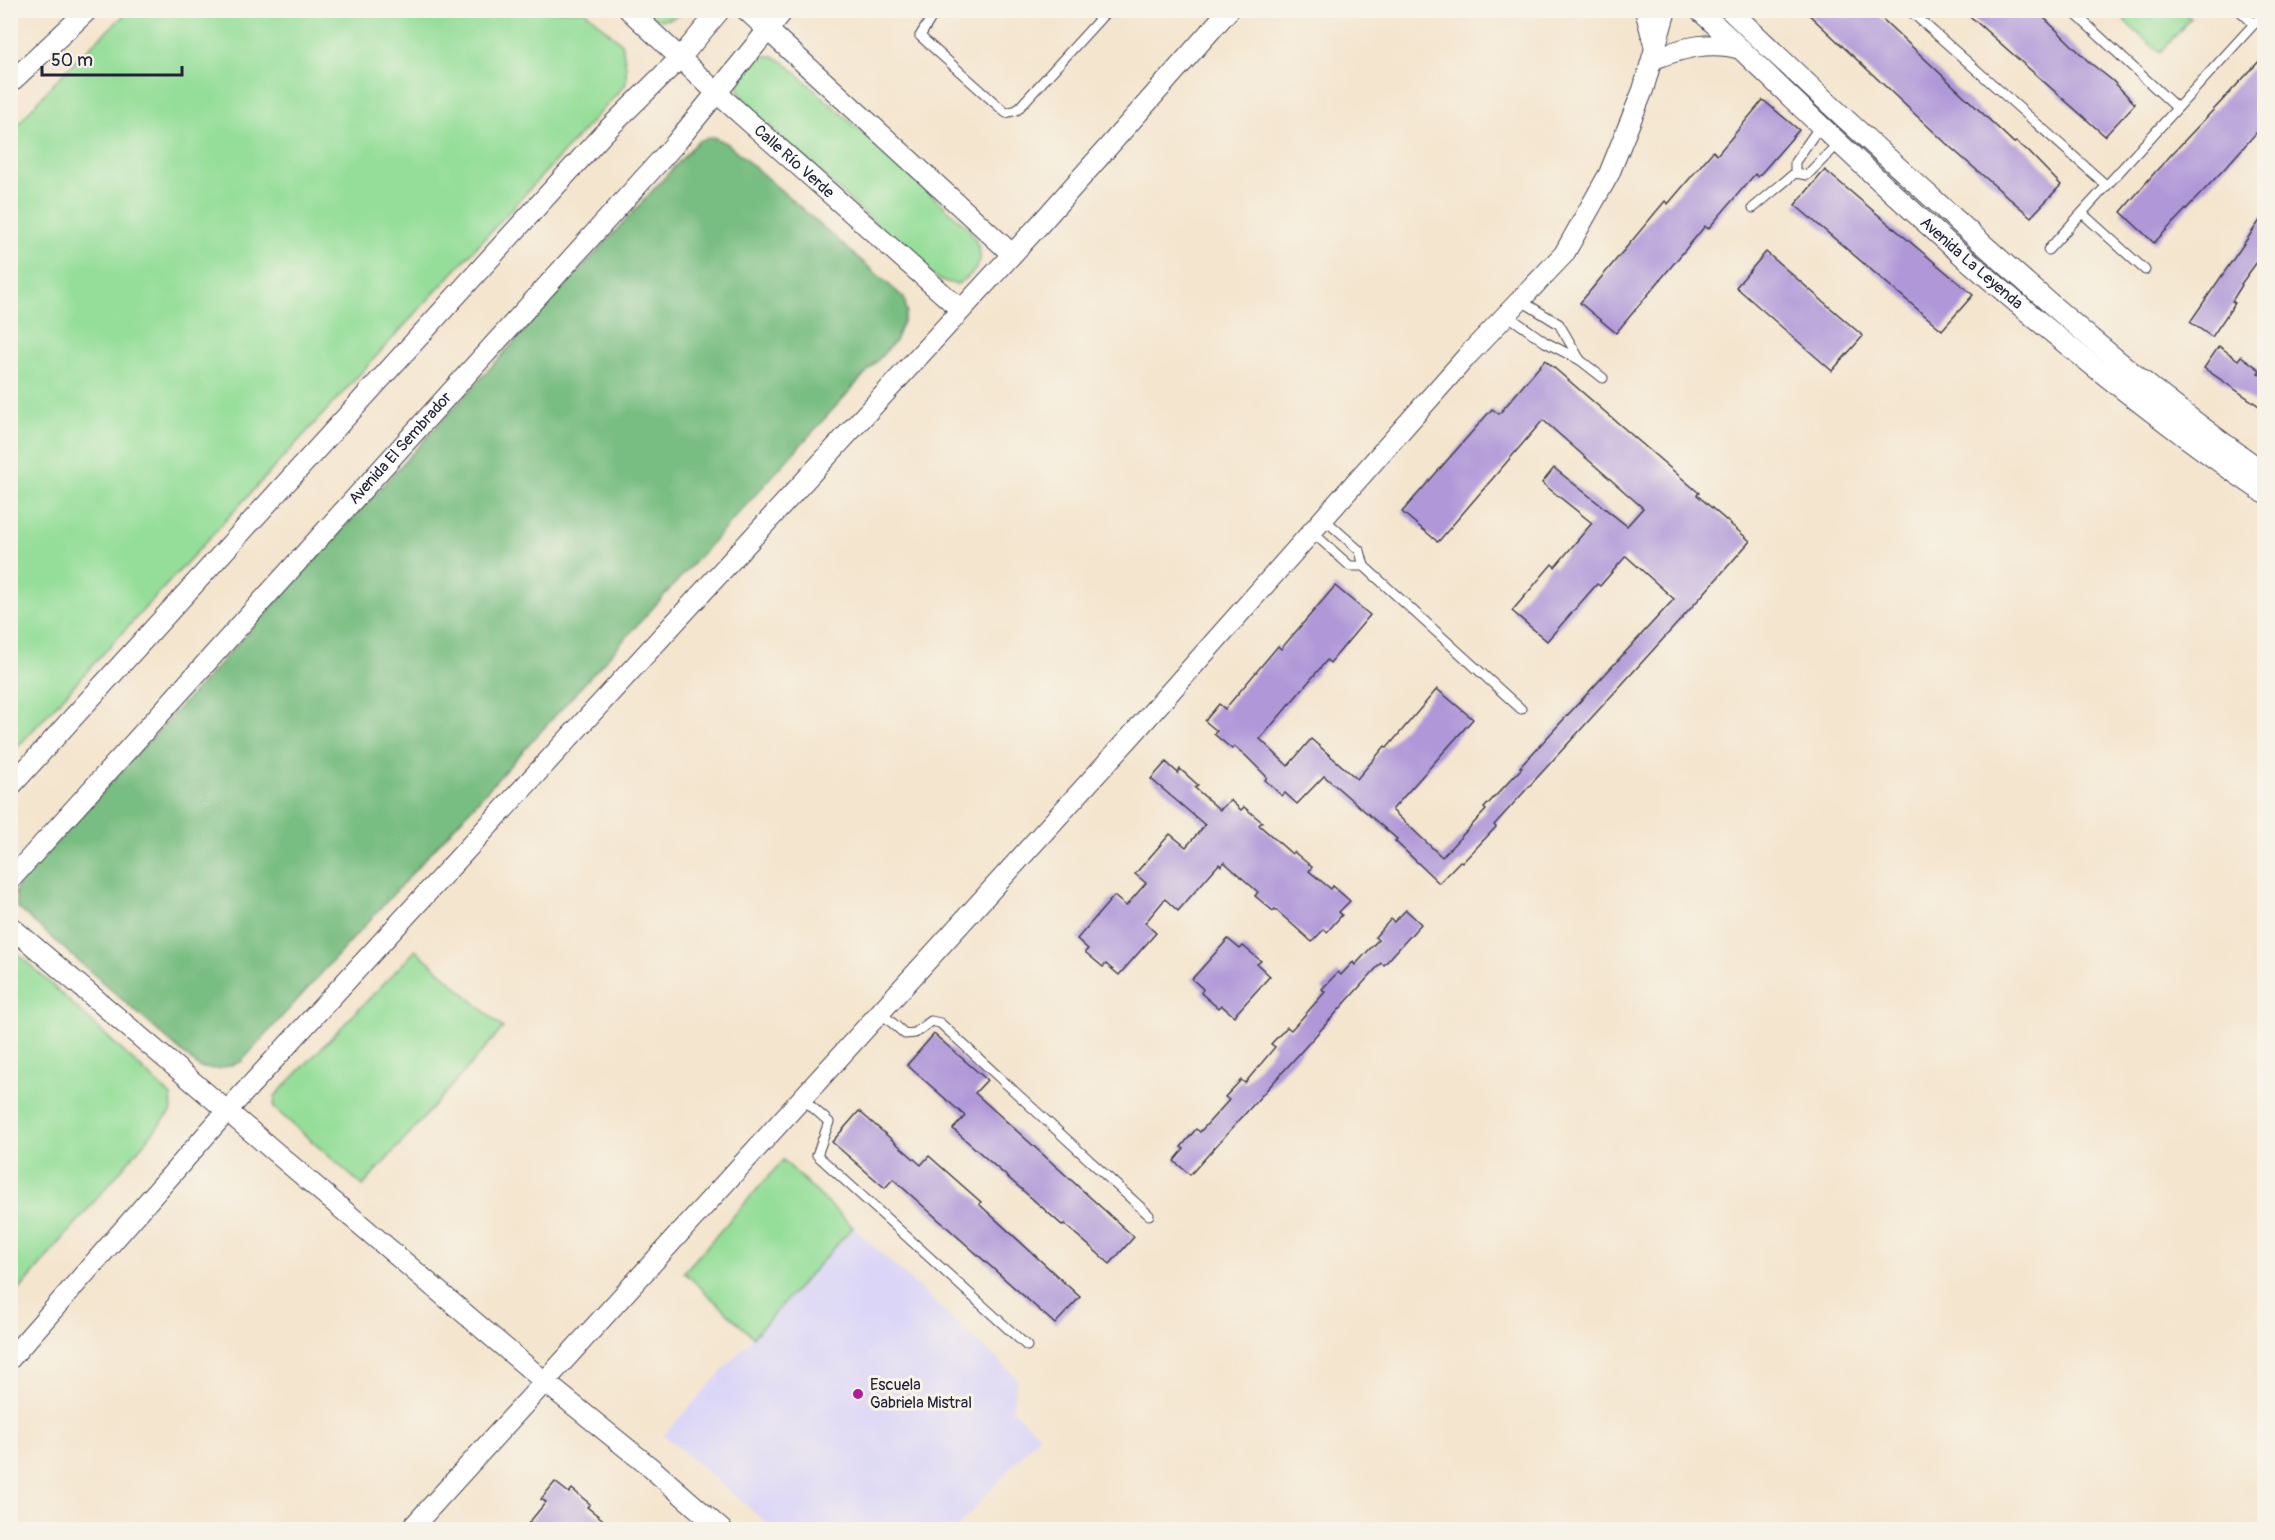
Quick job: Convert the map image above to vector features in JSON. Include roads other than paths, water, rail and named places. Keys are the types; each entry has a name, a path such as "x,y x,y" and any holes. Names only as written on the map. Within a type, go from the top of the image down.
{"street":[{"path":"10,83 88,10"},
{"name":"Calle Río Verde","path":"629,10 717,93 960,310"},
{"path":"10,787 603,134 681,57 720,10"},
{"path":"746,10 1012,254"},
{"name":"Avenida El Sembrador","path":"10,880 675,144 767,28 784,10"},
{"path":"1645,10 1654,54"},
{"path":"410,1530 881,1013 1468,355 1564,254 1609,174 1643,90 1666,10"},
{"name":"Avenida La Leyenda","path":"1699,10 1742,48 1820,126 2040,322 2129,396 2265,493"},
{"name":"Avenida La Leyenda","path":"1730,10 1853,127 2046,301 2127,370 2265,472"},
{"path":"10,1359 227,1111 1012,254 1228,11"},
{"path":"1654,54 1704,44 1742,48"},
{"path":"10,926 722,1530"}],"lane":[{"path":"936,10 921,36 1006,114 1017,110 1108,10"},
{"path":"1909,10 2106,185"},
{"path":"2071,10 2177,108"},
{"path":"2239,10 2254,24"},
{"path":"2048,250 2265,13"},
{"path":"1795,173 1795,162 1820,126"},
{"path":"1753,208 1795,173 1807,175 1839,143"},
{"path":"2082,213 2145,270"},
{"path":"1520,300 1559,324 1580,360"},
{"path":"1507,315 1545,342 1580,360 1604,378"},
{"path":"1317,525 1350,566 1364,566"},
{"path":"1317,525 1360,551 1364,566 1521,709"},
{"path":"881,1013 905,1034 915,1033 931,1021 940,1023 1149,1215"},
{"path":"803,1099 829,1122 817,1155 1027,1346"}],"place":[{"name":"Escuela Gabriela Mistral","path":"858,1394"}]}
